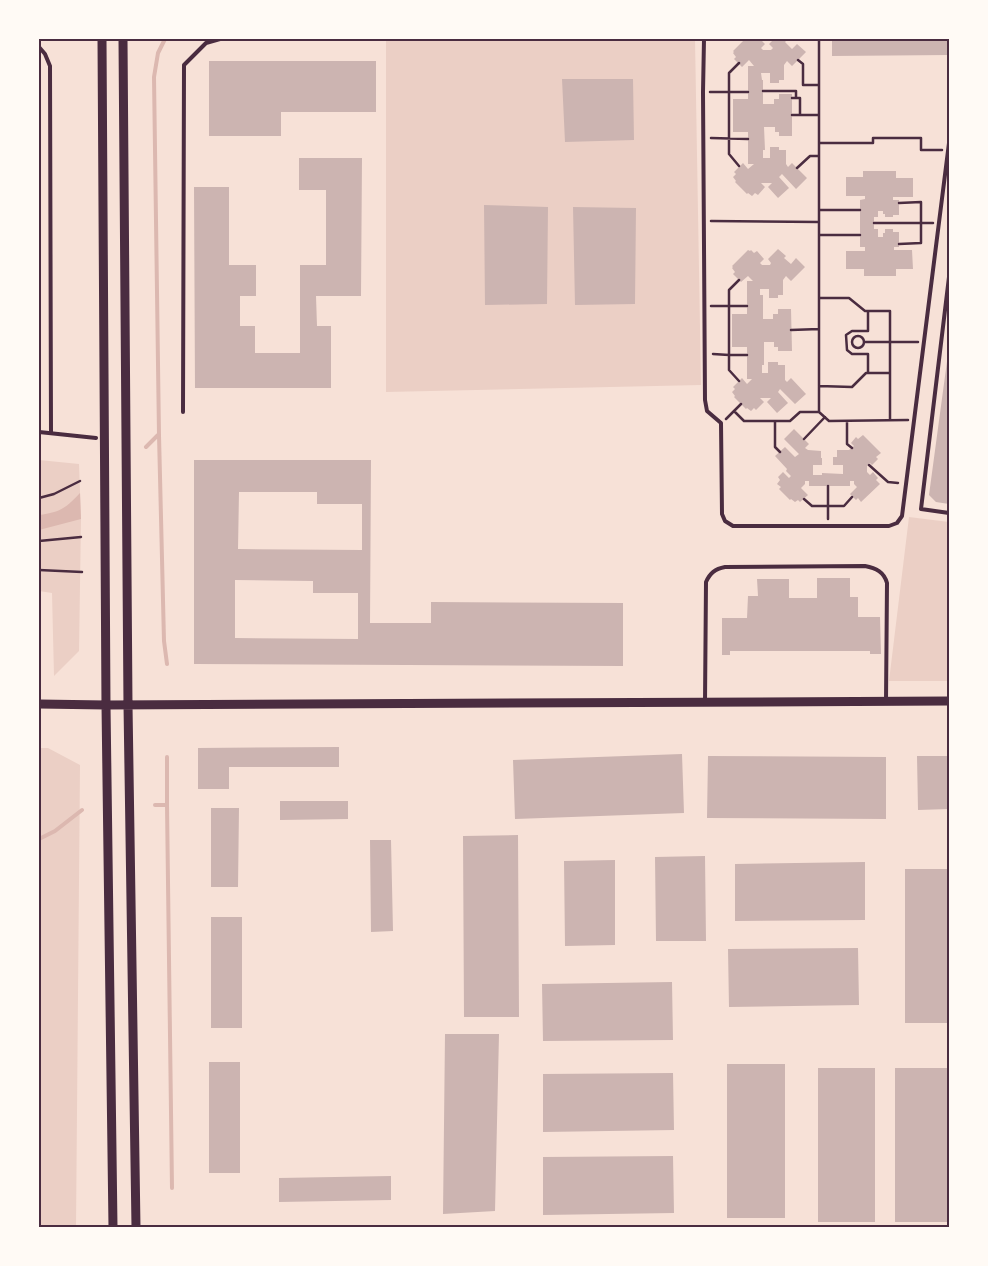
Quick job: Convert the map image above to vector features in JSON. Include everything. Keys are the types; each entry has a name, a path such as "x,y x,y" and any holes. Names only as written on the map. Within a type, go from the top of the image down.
{"street":[{"path":"102,39 106,705 114,1227"},
{"path":"123,39 128,705 136,1227"},
{"path":"39,704 949,701"}],"lane":[{"path":"183,412 184,66 206,44 220,39"},
{"path":"704,39 705,400 708,411 721,423 722,514 725,521 733,526 889,526 897,524 902,516 949,143"},
{"path":"39,47 45,54 50,66 51,433"},
{"path":"949,277 921,509 949,513"},
{"path":"39,432 96,438"},
{"path":"705,702 706,582 708,576 713,571 725,567 865,566 883,574 887,583 886,701"}],"path":[{"path":"819,39 819,412"},
{"path":"798,60 803,64 803,85 819,85"},
{"path":"739,64 729,73 728,154 740,166"},
{"path":"763,91 796,91 794,98 800,98 800,115"},
{"path":"703,92 748,92"},
{"path":"792,115 819,115"},
{"path":"704,138 748,139"},
{"path":"819,143 873,143 873,138 921,138 921,150 948,150"},
{"path":"797,168 810,156 819,156"},
{"path":"899,203 921,202 921,243 899,244"},
{"path":"819,210 860,210"},
{"path":"704,221 819,222"},
{"path":"874,223 939,223"},
{"path":"819,235 860,235"},
{"path":"739,280 729,290 728,355 728,370 739,381"},
{"path":"819,298 849,298 865,311 890,311 890,420"},
{"path":"704,306 747,306"},
{"path":"868,311 868,330 852,331 846,335 846,350 852,354 868,354 868,373"},
{"path":"791,330 819,329"},
{"path":"858,331 858,336"},
{"path":"852,342 858,336"},
{"path":"858,336 863,338 864,342"},
{"path":"846,342 852,342"},
{"path":"852,342 858,348"},
{"path":"864,342 924,342"},
{"path":"858,348 862,347 864,342"},
{"path":"858,348 858,354"},
{"path":"704,353 747,355"},
{"path":"819,386 852,387 866,373 890,374"},
{"path":"721,423 741,404"},
{"path":"734,411 744,421 790,421 800,412 819,412 829,421 914,420"},
{"path":"804,439 825,417"},
{"path":"775,421 775,447 780,452"},
{"path":"847,421 847,444 852,448"},
{"path":"869,464 888,482 906,484"},
{"path":"39,498 54,494 80,480"},
{"path":"828,486 828,526"},
{"path":"804,499 812,506 844,506 852,497"},
{"path":"39,541 81,537"},
{"path":"39,570 82,572"}],"shaded area":[{"path":"386,39 695,39 701,385 386,392"},
{"path":"39,460 79,464 81,519 79,651 54,676 52,593 39,591"},
{"path":"80,493 81,519 39,530 39,515 62,509"},
{"path":"909,517 949,522 949,681 889,681"},
{"path":"39,748 48,748 80,765 76,1227 39,1227"}],"building":[{"path":"745,39 760,39 765,44 761,48 763,50 771,50 773,48 769,44 774,39 784,39 792,49 797,44 806,52 792,66 787,61 784,65 784,80 779,80 779,83 770,83 770,73 761,73 763,80 763,104 774,104 774,99 779,99 779,94 792,94 792,136 779,136 779,132 775,132 775,127 764,127 765,150 763,150 763,158 770,158 770,147 779,147 779,150 786,150 786,164 788,167 792,163 807,178 796,189 782,174 779,177 789,188 778,198 768,187 772,183 761,183 765,187 758,195 755,193 752,196 747,194 735,182 733,177 736,174 734,172 743,163 748,169 754,164 748,164 748,132 733,132 733,99 748,99 748,66 754,66 749,60 742,67 734,59 736,57 733,51"},
{"path":"832,39 949,39 949,55 832,56"},
{"path":"209,61 376,61 376,112 281,112 281,136 209,136"},
{"path":"562,79 633,79 634,140 565,142"},
{"path":"299,158 362,158 361,296 316,296 317,326 331,326 331,388 195,388 194,187 229,187 229,265 256,265 256,296 240,296 240,326 255,326 255,353 300,353 300,265 326,265 326,190 299,190"},
{"path":"863,171 896,171 896,178 913,178 913,197 893,197 893,200 899,200 899,215 885,217 883,211 878,211 878,217 874,217 874,229 878,229 878,237 883,237 885,229 893,229 893,232 899,232 899,247 894,247 894,250 912,250 913,269 896,269 896,276 864,276 864,269 846,269 846,251 865,251 865,247 860,247 860,200 865,199 865,196 846,196 846,177 863,177"},
{"path":"484,205 548,207 547,304 485,305"},
{"path":"573,207 636,208 635,304 575,305"},
{"path":"778,249 791,264 796,258 805,267 791,281 786,276 783,280 783,295 778,295 778,298 769,298 769,289 760,289 760,295 763,295 763,319 773,319 773,314 778,314 778,309 791,309 792,351 778,351 778,347 774,347 774,342 764,342 762,373 768,373 768,362 778,362 778,365 785,365 785,380 787,382 791,378 806,394 795,404 780,389 778,392 788,403 777,413 767,402 771,398 760,398 764,402 756,410 754,408 751,411 746,409 734,397 732,392 735,389 733,387 742,378 747,384 752,379 747,379 747,347 732,347 732,314 747,314 747,281 753,281 748,276 741,282 733,274 735,272 732,266 748,250 754,253 757,251 764,259 760,263 762,265 770,265 771,263 768,259"},
{"path":"948,354 949,504 936,502 929,495"},
{"path":"794,429 809,444 805,448 821,451 822,465 813,465 813,475 822,475 822,473 843,474 843,465 833,465 833,457 837,457 837,450 849,450 854,446 851,443 856,437 858,439 863,435 881,453 876,457 878,459 872,465 870,463 867,466 867,472 870,475 873,472 880,484 861,502 850,494 857,487 854,481 850,481 850,486 809,486 809,481 805,481 801,488 808,495 800,502 798,500 795,502 790,500 779,489 781,487 777,484 780,480 778,477 783,472 789,478 791,476 775,456 785,447 795,457 799,454 784,439"},
{"path":"194,460 371,460 370,623 431,623 431,602 623,603 623,666 194,664","holes":["239,492 317,492 317,504 362,504 362,550 238,549","235,580 313,581 313,593 358,593 358,639 235,638"]},
{"path":"817,578 850,578 850,597 858,597 858,617 880,617 881,654 870,654 870,651 730,651 730,655 722,655 722,618 747,618 748,596 758,596 757,579 789,579 789,598 817,598"},
{"path":"339,747 339,767 229,767 229,789 198,789 198,748"},
{"path":"682,754 684,813 515,819 513,760"},
{"path":"708,756 886,757 886,819 707,818"},
{"path":"917,756 949,756 949,809 918,810"},
{"path":"280,801 348,801 348,819 280,820"},
{"path":"211,808 239,808 238,887 211,887"},
{"path":"518,835 519,1017 464,1017 463,836"},
{"path":"370,840 391,840 393,931 371,932"},
{"path":"705,856 706,941 656,941 655,857"},
{"path":"615,860 615,945 565,946 564,861"},
{"path":"865,862 865,920 735,921 735,864"},
{"path":"905,869 949,869 949,1023 905,1023"},
{"path":"211,917 242,917 242,1028 211,1028"},
{"path":"858,948 859,1005 729,1007 728,949"},
{"path":"672,982 673,1040 543,1041 542,984"},
{"path":"445,1034 499,1034 495,1211 443,1214"},
{"path":"209,1062 240,1062 240,1173 209,1173"},
{"path":"727,1064 785,1064 785,1218 727,1218"},
{"path":"818,1068 875,1068 875,1222 818,1222"},
{"path":"895,1068 949,1068 949,1222 895,1222"},
{"path":"673,1073 674,1130 543,1132 543,1074"},
{"path":"673,1156 674,1213 543,1215 543,1157"},
{"path":"391,1176 391,1200 279,1202 279,1178"}],"waterway":[{"path":"165,39 158,53 154,77 159,435 164,641 167,664"},
{"path":"146,447 158,435"},
{"path":"167,757 172,1188"},
{"path":"155,805 167,805"},
{"path":"39,839 55,831 82,810"}]}
